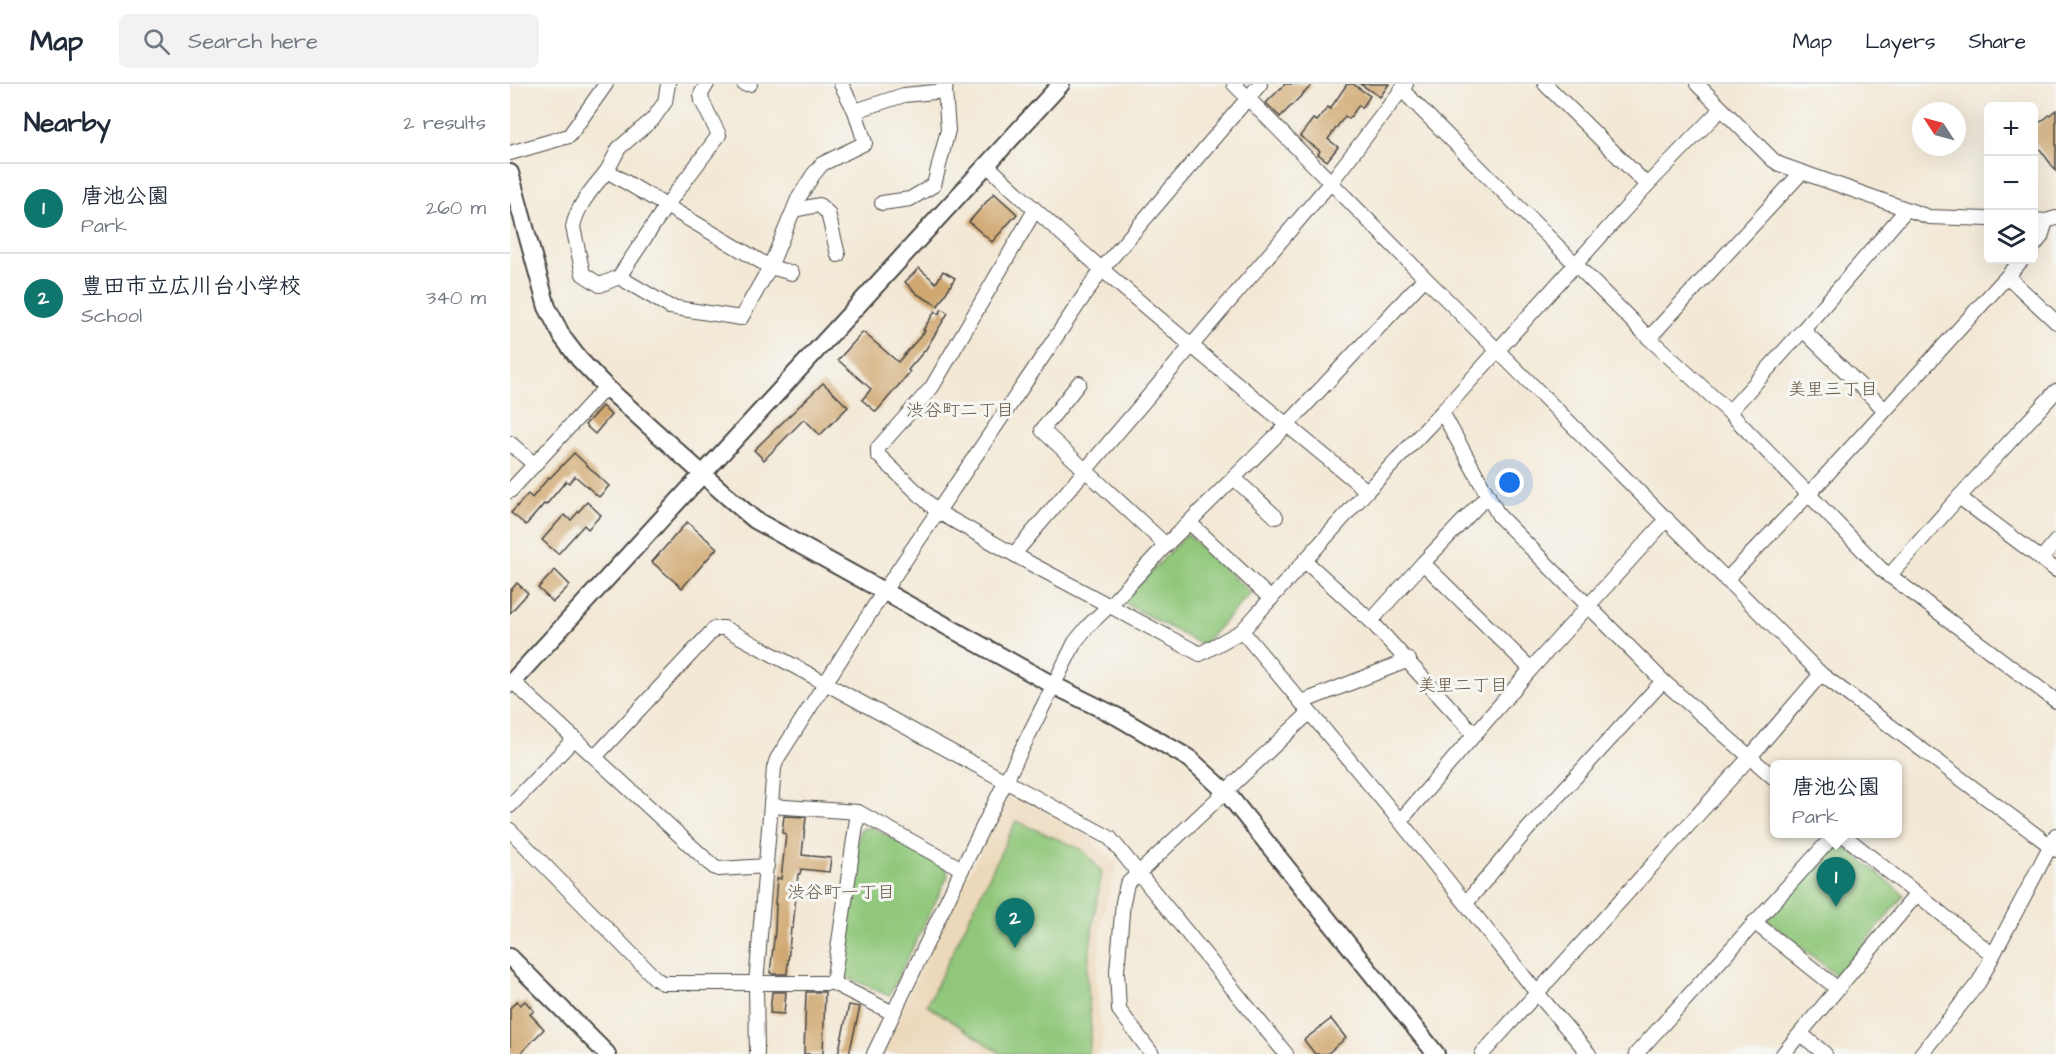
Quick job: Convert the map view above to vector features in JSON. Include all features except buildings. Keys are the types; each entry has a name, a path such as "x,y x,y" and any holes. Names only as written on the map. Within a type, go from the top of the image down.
{"street":[{"path":"510,153 569,136 606,84"},
{"path":"668,84 664,102 653,119 619,148 607,171 577,210 573,227 583,274 600,285 619,277 666,206 718,135 702,101 701,94 707,84"},
{"path":"744,84 750,84"},
{"path":"619,277 670,307 741,318 770,267 804,188 822,164 865,143 855,111 841,84"},
{"path":"767,866 719,869 714,867 511,682 1061,84"},
{"path":"1234,84 1821,674 2054,844 1980,982 1921,1054"},
{"path":"757,1054 756,984 774,768 777,759 884,591 1102,268 1260,84"},
{"path":"1545,84 1647,185"},
{"path":"1697,84 1773,160 1929,217 1984,219"},
{"path":"855,111 904,95 946,87 948,130 934,185 910,199 882,203"},
{"path":"1014,554 1331,182 1404,87 1575,264 1649,338 1729,412 1889,576 2056,701"},
{"path":"1035,210 932,387 878,448 878,455 938,512 1200,654 1242,631 1647,185 1721,108"},
{"path":"987,165 1102,268 1367,491"},
{"path":"607,171 770,267 792,273"},
{"path":"1649,338 1802,172"},
{"path":"510,173 547,307 556,327 579,359 606,387 754,520 1053,685 1118,717 1190,759 1226,792 1436,1054"},
{"path":"794,210 819,205 828,213 838,255"},
{"path":"1729,412 1906,210"},
{"path":"2038,241 2045,220"},
{"path":"1726,580 1808,495 2019,264"},
{"path":"2008,277 2056,322"},
{"path":"874,1054 962,869 1075,642 1166,545 1287,425 1425,278"},
{"path":"1803,330 1884,410"},
{"path":"1079,383 1042,430 1166,545"},
{"path":"510,491 606,387"},
{"path":"1889,576 2056,391"},
{"path":"1442,412 1499,516 1663,681 1770,775"},
{"path":"510,443 535,465"},
{"path":"1234,478 1276,517"},
{"path":"1371,621 1488,495"},
{"path":"1959,497 2056,570"},
{"path":"1400,822 1531,669 1667,519"},
{"path":"1190,523 1271,599"},
{"path":"2041,559 2056,542"},
{"path":"1305,561 1371,621 1474,734"},
{"path":"1423,563 1531,669"},
{"path":"595,757 715,628 724,628 1110,838 1286,1054"},
{"path":"1242,631 1589,1054"},
{"path":"1152,1054 1119,1010 1116,971 1127,884 1226,792 1306,707 1408,660"},
{"path":"1482,1054 1749,758 1821,674"},
{"path":"1466,903 1527,830 1663,681"},
{"path":"510,806 575,738"},
{"path":"771,806 858,812 962,869"},
{"path":"833,983 858,812"},
{"path":"510,830 656,979 663,983 833,983 893,1013"},
{"path":"1636,1054 1831,838"},
{"path":"1847,838 1993,955"},
{"path":"1783,1054 1916,895"},
{"path":"1754,922 1838,989"},
{"path":"510,957 607,1054"},
{"path":"1801,1034 1825,1054"}],"shaded area":[{"path":"1009,793 1084,832 1117,864 1102,919 1096,980 1099,1014 1104,1032 1099,1054 881,1054 917,976"}],"green space":[{"path":"1187,534 1251,593 1202,645 1122,602"},
{"path":"1016,821 1083,850 1102,872 1087,974 1091,1030 1089,1054 1002,1054 927,1005"},
{"path":"870,826 947,869 948,876 889,996 841,974 860,830"},
{"path":"1838,840 1904,895 1838,977 1767,919"}],"place":[{"name":"唐池公園","path":"1836,907"},
{"name":"豊田市立広川台小学校","path":"1015,948"}],"district":[{"name":"美里三丁目","path":"1833,389"},
{"name":"渋谷町二丁目","path":"960,410"},
{"name":"美里二丁目","path":"1463,685"},
{"name":"渋谷町一丁目","path":"841,892"}]}
